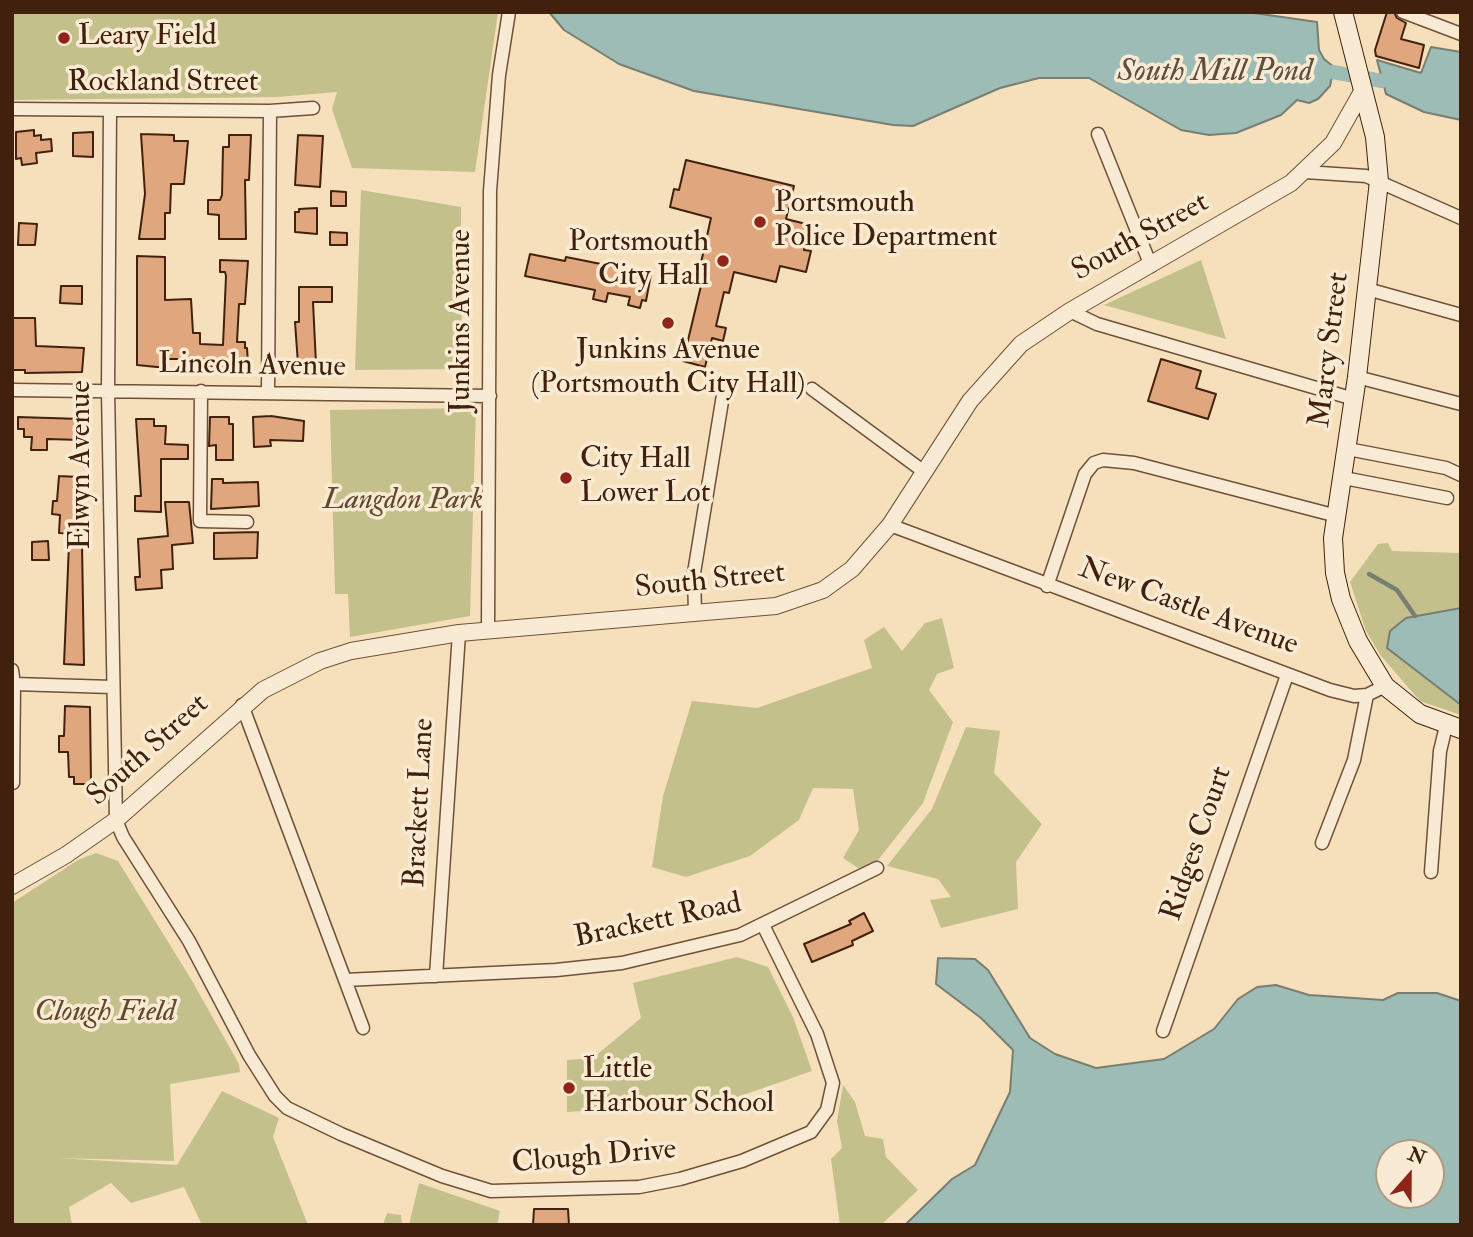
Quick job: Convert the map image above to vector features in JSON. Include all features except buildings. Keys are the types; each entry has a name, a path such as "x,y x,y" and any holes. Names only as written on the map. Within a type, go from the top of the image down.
{"main road":[{"name":"Marcy Street","path":"1345,13 1375,137 1379,181 1348,449 1332,554 1341,599 1358,642 1385,686"},
{"path":"1385,686 1420,714 1453,728"}],"street":[{"name":"Junkins Avenue","path":"488,630 486,534 490,396 490,191 499,75 509,12"},
{"path":"1402,12 1461,34"},
{"name":"South Street","path":"12,886 66,855 116,820 242,705 276,681 320,661 351,651 458,633 776,606 810,597 852,569 890,525 970,401 1006,358 1040,329 1070,310 1152,266 1264,200 1305,172 1332,143 1361,81"},
{"name":"Rockland Street","path":"12,109 270,111 313,108"},
{"name":"Elwyn Avenue","path":"110,110 108,391 116,820"},
{"path":"268,393 270,111"},
{"path":"1098,134 1152,266"},
{"path":"1305,172 1352,173 1379,181 1461,218"},
{"path":"1367,289 1461,314"},
{"path":"1070,310 1097,324 1354,399"},
{"path":"1357,377 1461,404"},
{"path":"812,389 923,471"},
{"name":"Lincoln Avenue","path":"12,390 490,396"},
{"path":"201,391 200,521 247,522"},
{"path":"695,614 694,573 723,395"},
{"path":"1348,449 1446,468 1461,475"},
{"path":"1047,586 1085,474 1094,463 1102,460 1134,463 1337,516"},
{"path":"1343,478 1447,498"},
{"name":"New Castle Avenue","path":"890,525 1287,675 1345,695 1367,695"},
{"name":"Brackett Lane","path":"436,976 458,633"},
{"path":"12,670 13,783"},
{"name":"Ridges Court","path":"1163,1031 1287,675"},
{"path":"13,684 112,687"},
{"path":"1322,843 1354,760 1367,695 1385,686"},
{"path":"242,705 363,1028"},
{"path":"1431,872 1440,751 1453,728"},
{"name":"Clough Drive","path":"116,820 123,837 188,941 249,1055 287,1108 442,1176 491,1191 580,1191 656,1184 742,1161 811,1132 827,1110 831,1098 832,1070 763,925"},
{"name":"Brackett Road","path":"345,980 622,963 740,935 877,868"}],"green space":[{"path":"12,12 498,12 475,172 352,168 332,109 337,92 278,97 12,100"},
{"path":"361,190 461,207 462,369 355,370"},
{"path":"1201,260 1226,339 1104,305"},
{"name":"Langdon Park","path":"476,408 470,616 350,637 348,594 335,594 330,410"},
{"path":"1388,543 1392,551 1461,553 1461,608 1406,618 1387,648 1461,705 1461,715 1420,701 1381,656 1366,631 1350,582 1378,544"},
{"path":"942,618 954,668 937,674 929,690 953,722 923,803 875,864 858,868 843,858 859,830 853,789 813,788 799,820 750,856 686,877 652,867 663,796 692,701 757,708 872,668 864,640 884,627 902,651 925,623"},
{"path":"966,727 1000,731 994,773 1042,824 1016,862 1018,909 941,928 930,900 951,897 938,879 887,866 932,809"},
{"name":"Clough Field","path":"96,853 118,861 191,979 239,1064 240,1072 170,1084 174,1161 57,1158 177,1165 222,1091 279,1118 273,1137 308,1225 202,1225 184,1187 131,1203 111,1183 69,1207 72,1225 12,1225 12,903 78,860"},
{"path":"737,957 768,967 793,1017 812,1071 726,1101 567,1112 567,1060 593,1058 641,1018 633,983"},
{"path":"843,1085 855,1102 865,1136 883,1139 886,1157 918,1190 881,1225 840,1225 831,1159 842,1148 837,1121"},
{"path":"419,1183 500,1211 497,1225 409,1225"},
{"path":"387,1213 401,1215 402,1225 383,1225"}],"water":[{"name":"South Mill Pond","path":"549,12 1247,12 1317,22 1319,50 1324,59 1334,67 1330,86 1318,99 1309,103 1297,100 1281,115 1236,133 1209,135 1181,130 1089,78 1039,78 1000,88 913,126 893,125 694,91 619,64 564,30"},
{"path":"1431,47 1461,52 1461,120 1424,112 1386,94 1377,60 1421,73"},
{"path":"1461,608 1461,705 1387,648 1390,631 1406,618"},
{"path":"938,958 975,959 988,970 1030,1038 1055,1054 1096,1068 1164,1059 1214,1029 1238,999 1257,987 1276,985 1309,995 1383,1000 1398,993 1437,993 1461,1001 1461,1225 905,1225 952,1179 975,1165 1010,1092 1013,1050 981,1018 936,984"}],"waterway":[{"path":"1333,72 1382,81"},
{"path":"1369,574 1397,590 1415,616"}],"place":[{"name":"Leary Field","path":"64,38"},
{"name":"Portsmouth Police Department","path":"760,222"},
{"name":"Portsmouth City Hall","path":"723,261"},
{"name":"Junkins Avenue (Portsmouth City Hall)","path":"668,323"},
{"name":"City Hall Lower Lot","path":"566,478"},
{"name":"Little Harbour School","path":"569,1088"}]}
